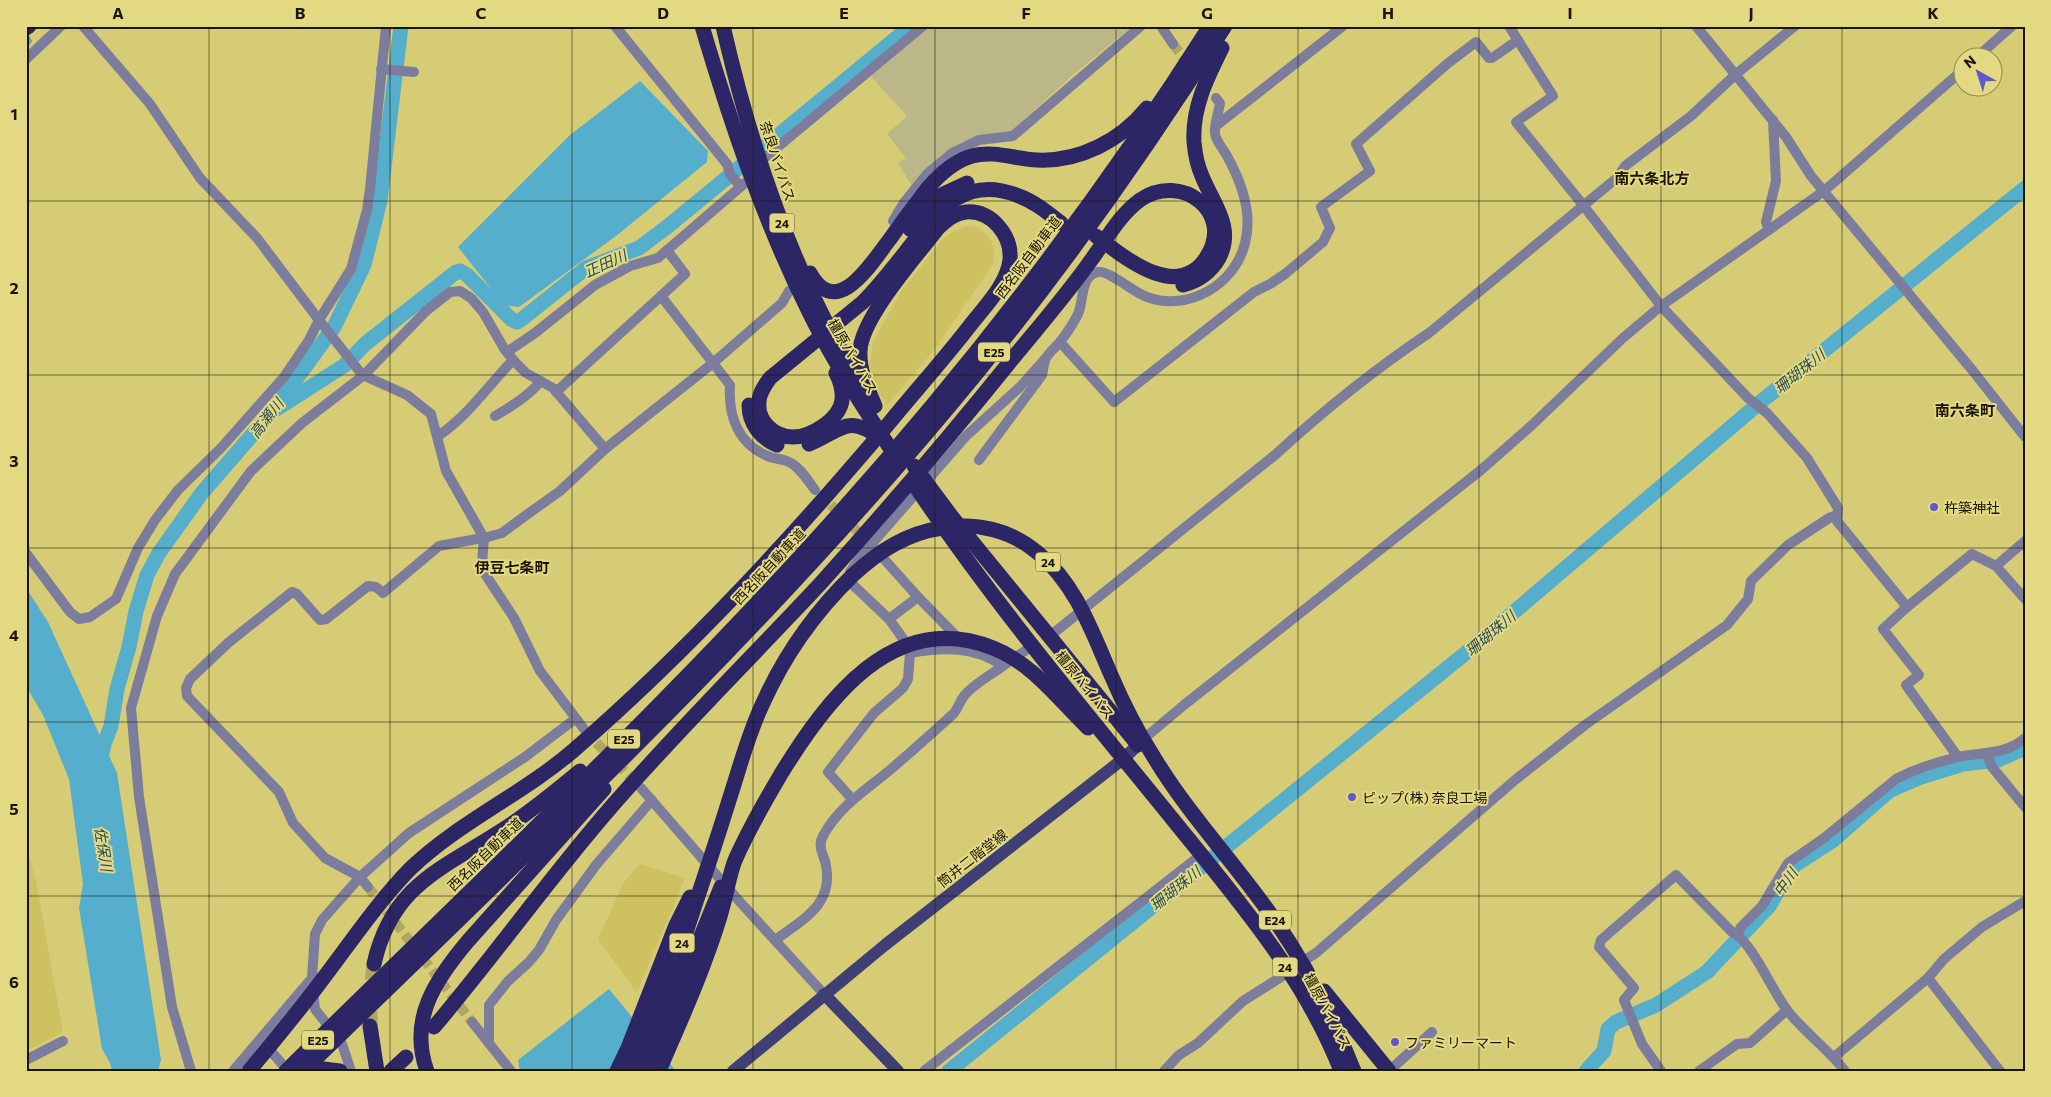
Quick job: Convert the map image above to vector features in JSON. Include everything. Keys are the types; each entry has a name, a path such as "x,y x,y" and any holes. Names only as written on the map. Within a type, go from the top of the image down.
{"highway":[{"name":"奈良バイパス","path":"702,26 728,114 753,181 796,285 810,313"},
{"name":"奈良バイパス","path":"723,26 737,89 761,161 753,181"},
{"path":"875,284 903,247 938,178 960,161 985,154 1036,160 1069,158 1087,152 1118,135 1145,111 1206,26"},
{"name":"西名阪自動車道","path":"1090,213 1142,128 1210,26"},
{"name":"西名阪自動車道","path":"303,1071 683,697 799,575 909,442 1002,341 1065,247 1226,26"},
{"path":"434,1027 472,982 572,853 614,804 907,496 1089,264 1114,227 1138,201 1149,194 1173,190 1192,195 1207,208 1214,226 1214,236 1208,255 1202,264 1184,274 1167,276 1151,272 1133,264 1093,240 1129,272 1151,283 1162,286 1174,286 1194,281 1207,272 1217,261 1224,241 1223,221 1199,170 1195,154 1194,130 1202,92 1233,26"},
{"name":"奈良バイパス","path":"753,181 792,247 838,343 875,406"},
{"path":"753,181 788,222 818,286 827,291 839,291 852,285 875,284 897,272 903,247"},
{"path":"810,313 838,377 842,400 837,412 817,429 799,437 784,436 771,429 761,417 760,394 770,378 809,341 839,317 875,284 903,247 940,210 956,198 977,190 1000,190 1021,197 1064,219"},
{"path":"249,1071 299,1011 390,891 424,857 456,832 551,769 603,724 674,657 784,544 871,445 990,300 1007,272 1010,258 1009,245 1005,234 988,217 978,213 956,214 903,247 882,257 868,325 862,336 860,349 860,362 864,379 875,406"},
{"name":"橿原バイパス","path":"810,313 849,383 887,444 947,531 1032,646 1215,872 1289,972 1316,1017 1341,1071"},
{"path":"809,341 767,369 754,384 749,400 749,408 754,426 759,433 774,444 791,448 810,444 844,426 858,425 870,430 887,444"},
{"name":"橿原バイパス","path":"875,406 931,490 1218,844 1305,960 1323,990 1360,1071"},
{"name":"西名阪自動車道","path":"288,1071 359,1017 551,812 732,628 829,524 891,464"},
{"name":"24","path":"631,1071 652,1000 690,922 702,879 712,855 750,733 763,702 793,649 827,602 864,565 883,551 918,533 943,527 970,526 1006,533 1022,541 1044,558 1067,584 1087,620 1121,699 1147,747 1171,784"},
{"path":"374,964 378,945 387,923 400,903 412,891 441,868 509,826 565,783 625,731 732,628"},
{"name":"E24","path":"674,1018 735,859 756,816 795,751 815,722 835,698 872,662 903,646 939,638 976,642 1010,656 1042,681 1157,796 1239,897 1261,928 1301,996 1336,1071"},
{"path":"427,1071 421,1045 422,1025 428,999 442,975 468,940 615,777 683,697"},
{"name":"E24","path":"1171,784 1274,919 1316,988 1354,1071"},
{"name":"24","path":"1323,990 1389,1071"},
{"path":"617,1071 652,1000"},
{"path":"359,1017 377,1071"},
{"path":"646,1071 674,1018"},
{"path":"658,1071 674,1018"},
{"path":"288,1071 315,1068 340,1071"}],"main road":[{"name":"筒井二階堂線","path":"733,1071 892,939 1123,759 1138,744"},
{"path":"824,994 898,1071"}],"street":[{"path":"26,59 61,26"},
{"path":"84,26 150,104 200,178 257,238 346,355 364,375 407,395 430,414 438,436 446,471 484,538 482,564 485,574 514,618 540,671 575,720 584,729"},
{"path":"26,553 70,612 79,619 90,617 103,610 116,599 138,548 155,520 178,490 221,448 284,378 351,269 367,210 386,26"},
{"path":"615,26 727,164 730,174 753,181"},
{"path":"761,161 923,26"},
{"path":"893,221 903,204 928,173 952,153 979,140 1013,136 1141,26"},
{"path":"1161,26 1173,44"},
{"path":"1217,126 1343,26"},
{"path":"1509,26 1553,96 1516,122 1584,205 1661,306 1748,398 1766,413 1807,458 1838,508 1837,521 1907,607"},
{"path":"1696,26 1772,120 1824,191 2025,437"},
{"path":"1050,636 1275,455 1304,428 1397,354 1429,333 1618,177 1625,166 1691,116 1735,75 1795,26"},
{"path":"1987,48 2012,26"},
{"path":"1060,342 1114,402 1254,292 1285,274 1323,242 1330,228 1320,207 1370,170 1356,144 1447,64 1476,42 1489,58 1492,58 1518,40"},
{"path":"383,69 414,72"},
{"path":"1138,744 1184,705 1481,470 1532,425 1623,338 1661,306 1709,270 1824,191 1954,78"},
{"path":"928,470 1020,387 1060,342 1079,312 1087,278 1094,273 1100,271 1108,274 1148,298 1173,301 1181,301 1198,296 1215,287 1229,274 1245,246 1248,228 1248,209 1231,163 1215,133 1220,103 1216,98"},
{"path":"1769,230 1766,222 1776,181 1772,120"},
{"path":"438,436 464,416 510,356 535,333 595,285 630,266 658,258 753,181"},
{"path":"556,392 685,274 667,250"},
{"path":"368,887 360,877 325,858 294,823 279,792 187,696 186,688 190,679 228,643 292,592 297,594 320,620 326,619 368,586 376,587 383,593 439,546 502,533 554,496 605,449 713,363 782,303 789,291 796,285"},
{"path":"191,1071 172,1007 139,798 131,708 157,616 175,574 251,471 302,423 364,375 426,312 450,292 465,293 483,312 510,356 526,373 556,392 605,449"},
{"path":"661,296 730,385 731,415 738,431 748,444 771,458 789,462 797,468 815,490"},
{"path":"979,460 1042,375 1046,358"},
{"path":"495,416 530,394 541,381"},
{"path":"852,799 828,772 874,713 903,688 908,679 910,653 904,640 889,620 852,584 850,572 907,496"},
{"path":"1305,960 1316,953 1515,780 1554,749 1727,625 1748,599 1751,582 1788,545 1829,518 1837,515"},
{"path":"1996,566 2025,541"},
{"path":"874,549 918,598 971,651"},
{"path":"1958,757 1906,684 1919,675 1883,629 1972,554 1996,566 2025,598"},
{"path":"889,620 918,598"},
{"path":"775,940 805,919 816,908 824,895 828,882 827,869 820,843 823,836 852,799 890,769 955,712 964,695 1032,646"},
{"path":"910,653 928,650 971,651 991,657 1003,666"},
{"path":"351,1071 342,1044 315,1009 312,978 315,934 322,920 360,877 384,854 416,828 525,757 575,720"},
{"path":"1737,934 1741,927 1762,906 1788,863 1824,838 1896,779 1909,772 1958,757 1995,753 2025,738"},
{"path":"1987,754 1992,767 2025,807"},
{"path":"641,788 824,994"},
{"path":"489,1043 489,1005 508,981 539,950 556,920 596,865 652,800"},
{"path":"924,1071 1202,856"},
{"path":"1655,1069 1642,1044 1624,1000 1634,988 1600,947 1601,940 1676,875 1732,932 1737,934 1757,961 1787,1010 1834,1057 1845,1071"},
{"path":"1834,1057 1928,978 1944,959 1982,927 2025,901"},
{"path":"1164,1071 1179,1055 1198,1043 1243,1001 1289,972"},
{"path":"234,1071 262,1040 312,978"},
{"path":"1928,978 2000,1071"},
{"path":"1699,1071 1736,1044 1750,1043 1787,1010"},
{"path":"472,1022 511,1071"},
{"path":"1389,1071 1432,1032"},
{"path":"262,1040 288,1071"},
{"path":"26,1060 63,1041"}],"shaded area":[{"path":"924,26 1133,26 1075,73 1009,133 979,136 947,150 928,167 912,186 898,163 906,158 887,134 907,116 868,73"},
{"path":"967,226 977,227 991,241 995,252 993,264 935,349 887,405 877,391 871,376 870,360 873,342 902,290 944,238"},
{"path":"26,847 36,881 63,1032 26,1051"},
{"path":"640,864 685,878 637,993 598,939 624,882"}],"water":[{"path":"640,81 708,151 707,162 616,236 519,307 504,305 458,247 570,135"},
{"name":"佐保川","path":"26,588 48,622 117,773 161,1060 158,1071 112,1071 102,1049 79,908 83,884 69,779 43,715 26,686"},
{"path":"609,989 676,1071 520,1071 518,1060"}],"waterway":[{"name":"高瀬川","path":"100,763 104,744 111,726 117,689 129,647 136,611 147,575 159,553 201,494 272,412 334,327 364,265 380,201 401,26"},
{"name":"正田川","path":"275,410 345,365 365,344 456,272 460,271 467,275 511,319 517,322 522,319 586,268 639,248 667,227 911,26"},
{"path":"26,33 31,41 26,48"},
{"name":"珊瑚珠川","path":"949,1071 1467,652 1763,400 2025,188"},
{"name":"中川","path":"1586,1071 1604,1051 1608,1029 1616,1022 1656,1005 1707,972 1770,905 1787,874 1795,865 1832,841 1889,791 1921,777 1963,764 1998,760 2025,748"}],"tunnel":[{"path":"1173,44 1190,66"},
{"path":"820,494 866,540"},
{"path":"586,732 637,784"},
{"path":"368,887 472,1022"},
{"path":"370,1026 370,1001 374,964"}],"place":[{"name":"杵築神社","path":"1934,507"},
{"name":"ピップ(株) 奈良工場","path":"1352,797"},
{"name":"ファミリーマート","path":"1395,1042"}],"district":[{"name":"南六条北方","path":"1652,178"},
{"name":"南六条町","path":"1965,410"},
{"name":"伊豆七条町","path":"512,567"}]}
